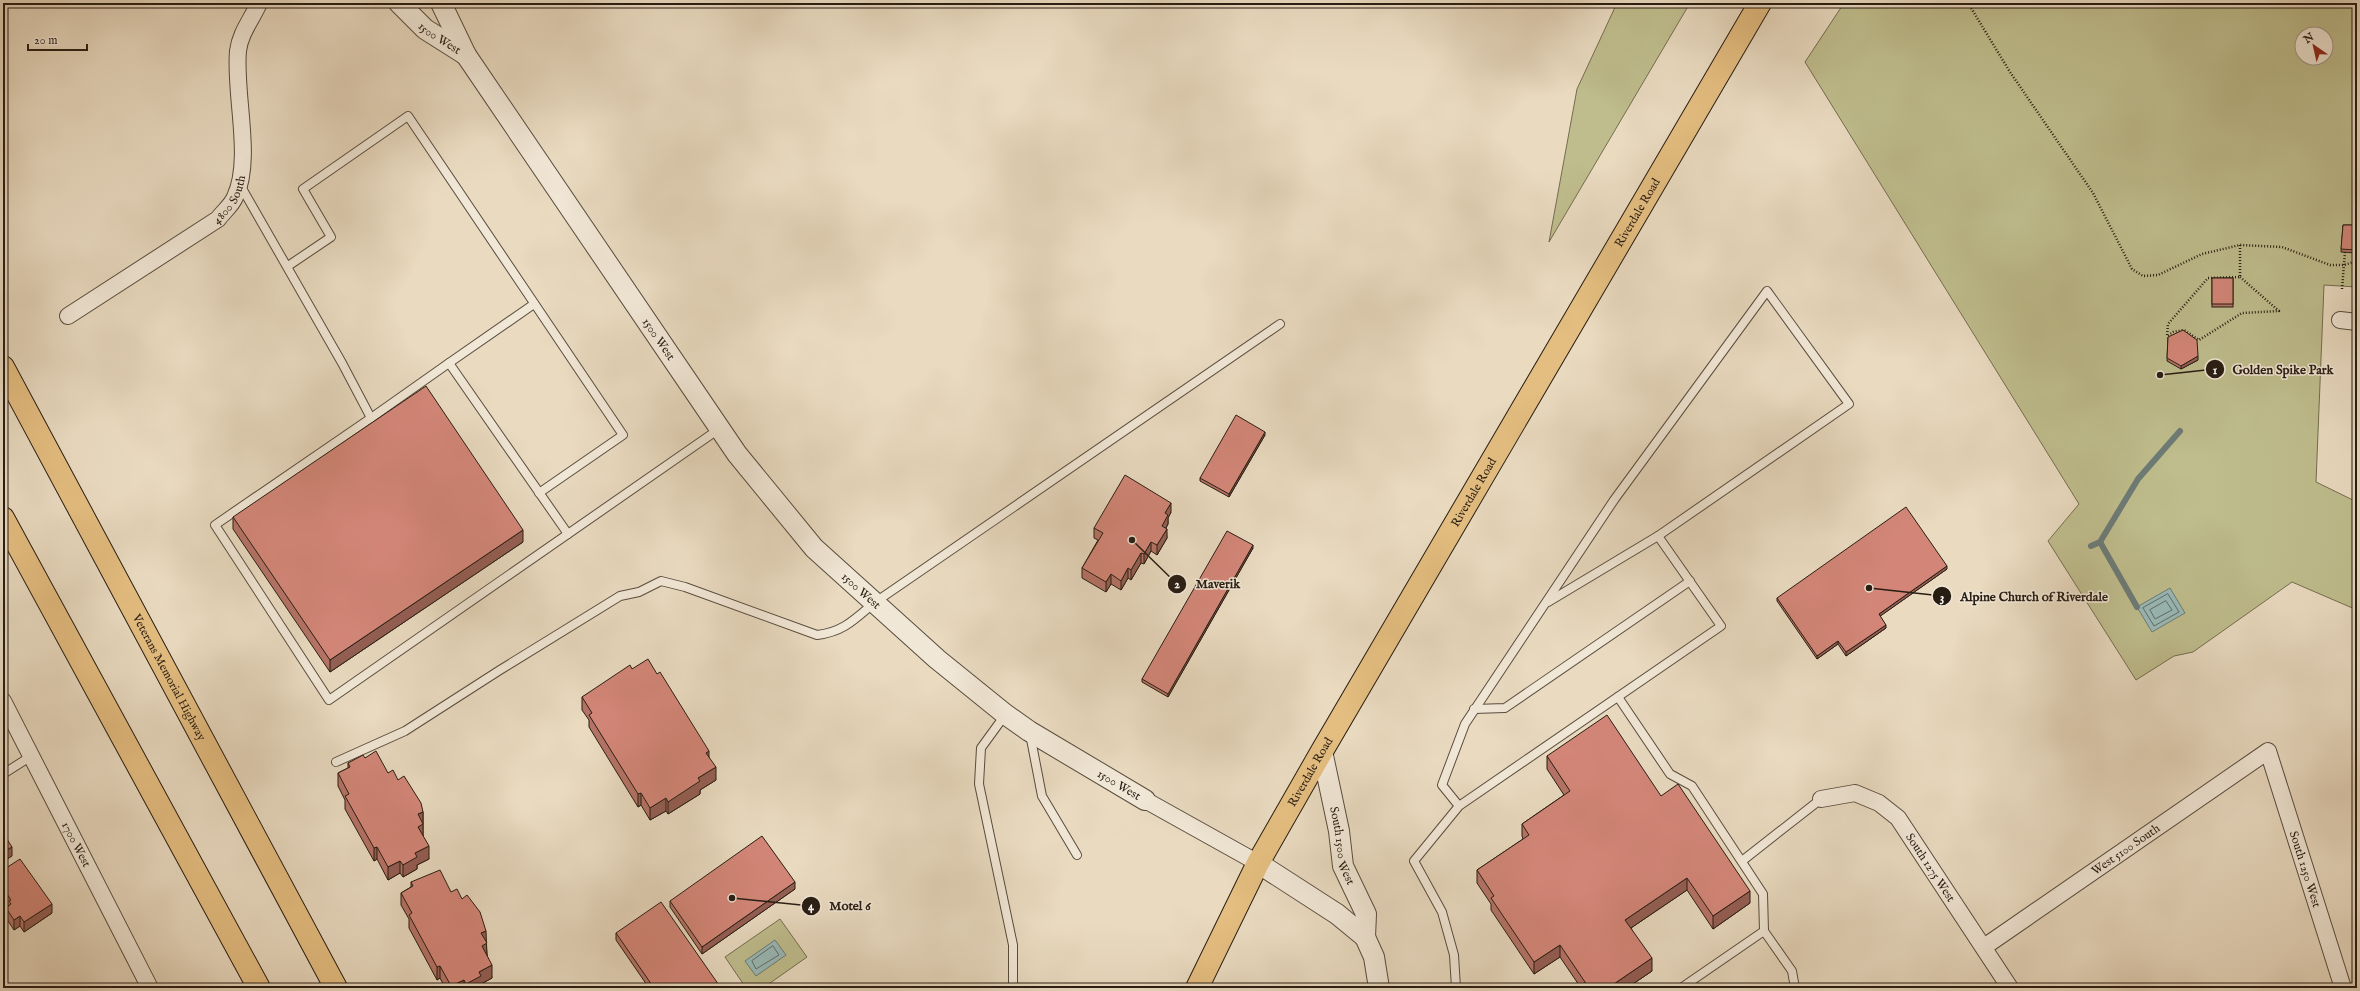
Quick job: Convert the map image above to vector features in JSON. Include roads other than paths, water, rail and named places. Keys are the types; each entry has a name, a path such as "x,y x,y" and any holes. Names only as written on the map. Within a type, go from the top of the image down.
{"main road":[{"name":"Riverdale Road","path":"1197,988 1258,863 1322,750 1760,3"},
{"name":"Veterans Memorial Highway","path":"3,367 336,988"},
{"path":"3,518 258,988"}],"street":[{"name":"1500 West","path":"399,3 425,29 466,55"},
{"name":"1500 West","path":"441,3 466,55 737,454 814,548 874,604 937,659 1005,714 1029,731 1145,800 1258,863 1337,914 1365,937 1374,957 1379,988"},
{"name":"4800 South","path":"68,316 218,219 235,198 242,172 237,74 239,48 247,25 259,4"},
{"path":"2340,320 2357,322"},
{"name":"1700 West","path":"4,703 33,755 150,988"},
{"name":"South 1500 West","path":"1322,750 1339,831 1343,866 1366,914 1365,937"},
{"name":"West 5100 South","path":"1984,948 2268,751"},
{"name":"South 1250 West","path":"2268,751 2343,988"},
{"name":"South 1275 West","path":"1821,799 1855,793 1879,802 1898,818 2010,988"}],"lane":[{"path":"288,266 331,237 303,189 408,116 623,435 539,493"},
{"path":"239,182 288,266 371,418"},
{"path":"1459,806 1442,785 1464,724 1474,710 1545,603 1614,500 1768,291 1849,404 1658,536 1545,603"},
{"path":"534,304 215,525 329,700 720,429"},
{"path":"336,762 405,731 620,596 639,592 661,581 685,587 817,635 833,633 846,627 874,604 1280,324"},
{"path":"449,363 568,534"},
{"path":"1456,988 1454,955 1442,912 1414,861 1459,806 1721,626 1658,536"},
{"path":"1474,710 1505,708 1690,581"},
{"path":"1618,697 1670,774 1692,786 1763,894 1764,931 1792,971 1795,988"},
{"path":"1005,714 981,748 979,784 1013,945 1013,988"},
{"path":"1029,731 1042,796 1076,855"},
{"path":"3,774 33,755"},
{"path":"1742,861 1821,799"},
{"path":"1681,988 1764,931"}],"water":[{"path":"2170,588 2185,613 2152,632 2137,607"},
{"path":"775,940 786,955 756,976 745,961"}],"waterway":[{"path":"2091,546 2100,542 2138,479 2180,431"},
{"path":"2100,542 2137,607"}],"place":[{"name":"Golden Spike Park","path":"2160,375"},
{"name":"Maverik","path":"1132,540"},
{"name":"Alpine Church of Riverdale","path":"1869,588"},
{"name":"Motel 6","path":"732,898"}]}
